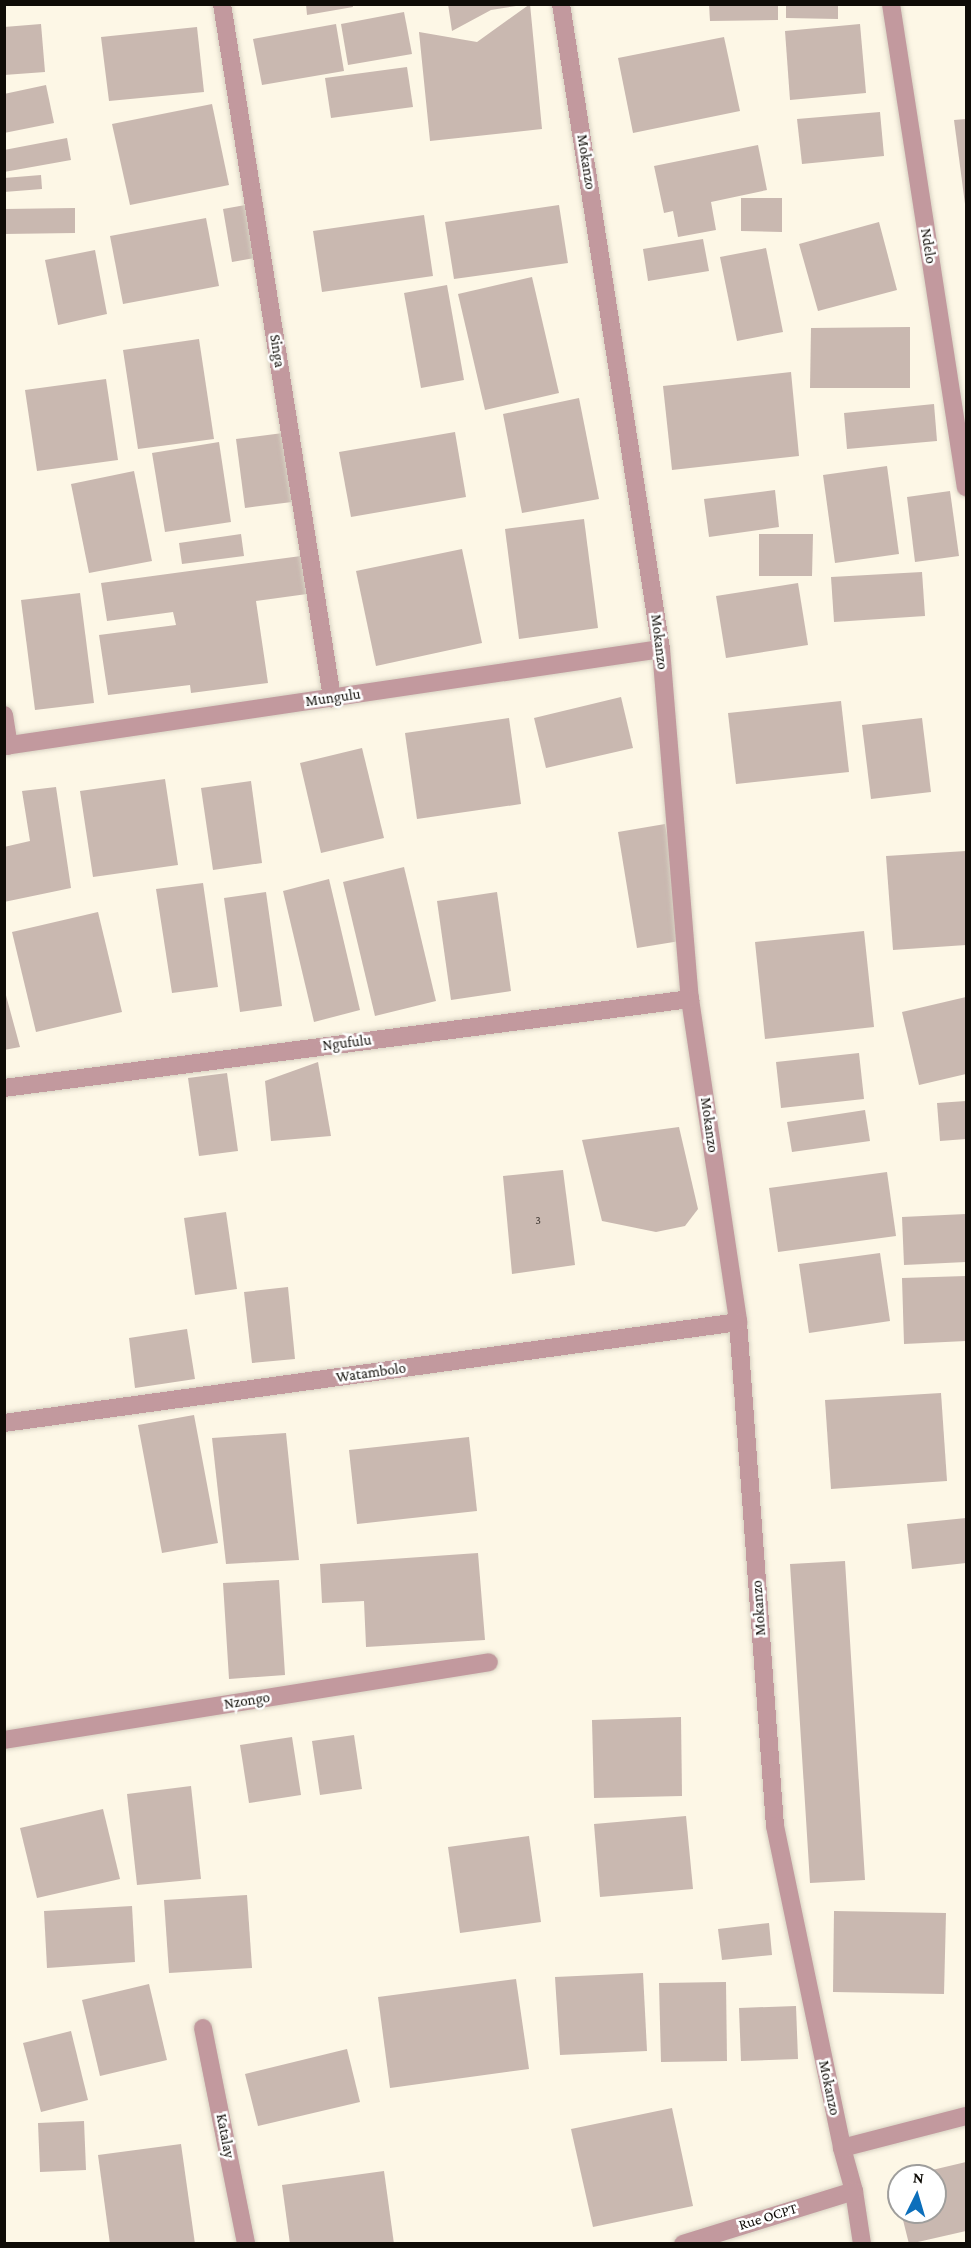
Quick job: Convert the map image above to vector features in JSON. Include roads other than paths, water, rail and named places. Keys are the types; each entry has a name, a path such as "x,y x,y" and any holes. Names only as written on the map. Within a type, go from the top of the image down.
{"street":[{"name":"Singa","path":"222,4 332,698"},
{"name":"Mokanzo","path":"561,4 661,649 690,999 738,1322 774,1819 842,2148 854,2191 862,2244"},
{"name":"Ndelo","path":"891,4 966,487"},
{"name":"Mungulu","path":"7,746 661,649"},
{"path":"4,715 7,746"},
{"name":"Ngufulu","path":"4,1088 690,999"},
{"name":"Watambolo","path":"4,1423 738,1322"},
{"name":"Nzongo","path":"4,1740 489,1662"},
{"name":"Katalay","path":"203,2028 246,2244"},
{"path":"842,2148 966,2116"},
{"name":"Rue OCPT","path":"682,2244 854,2191"}]}
